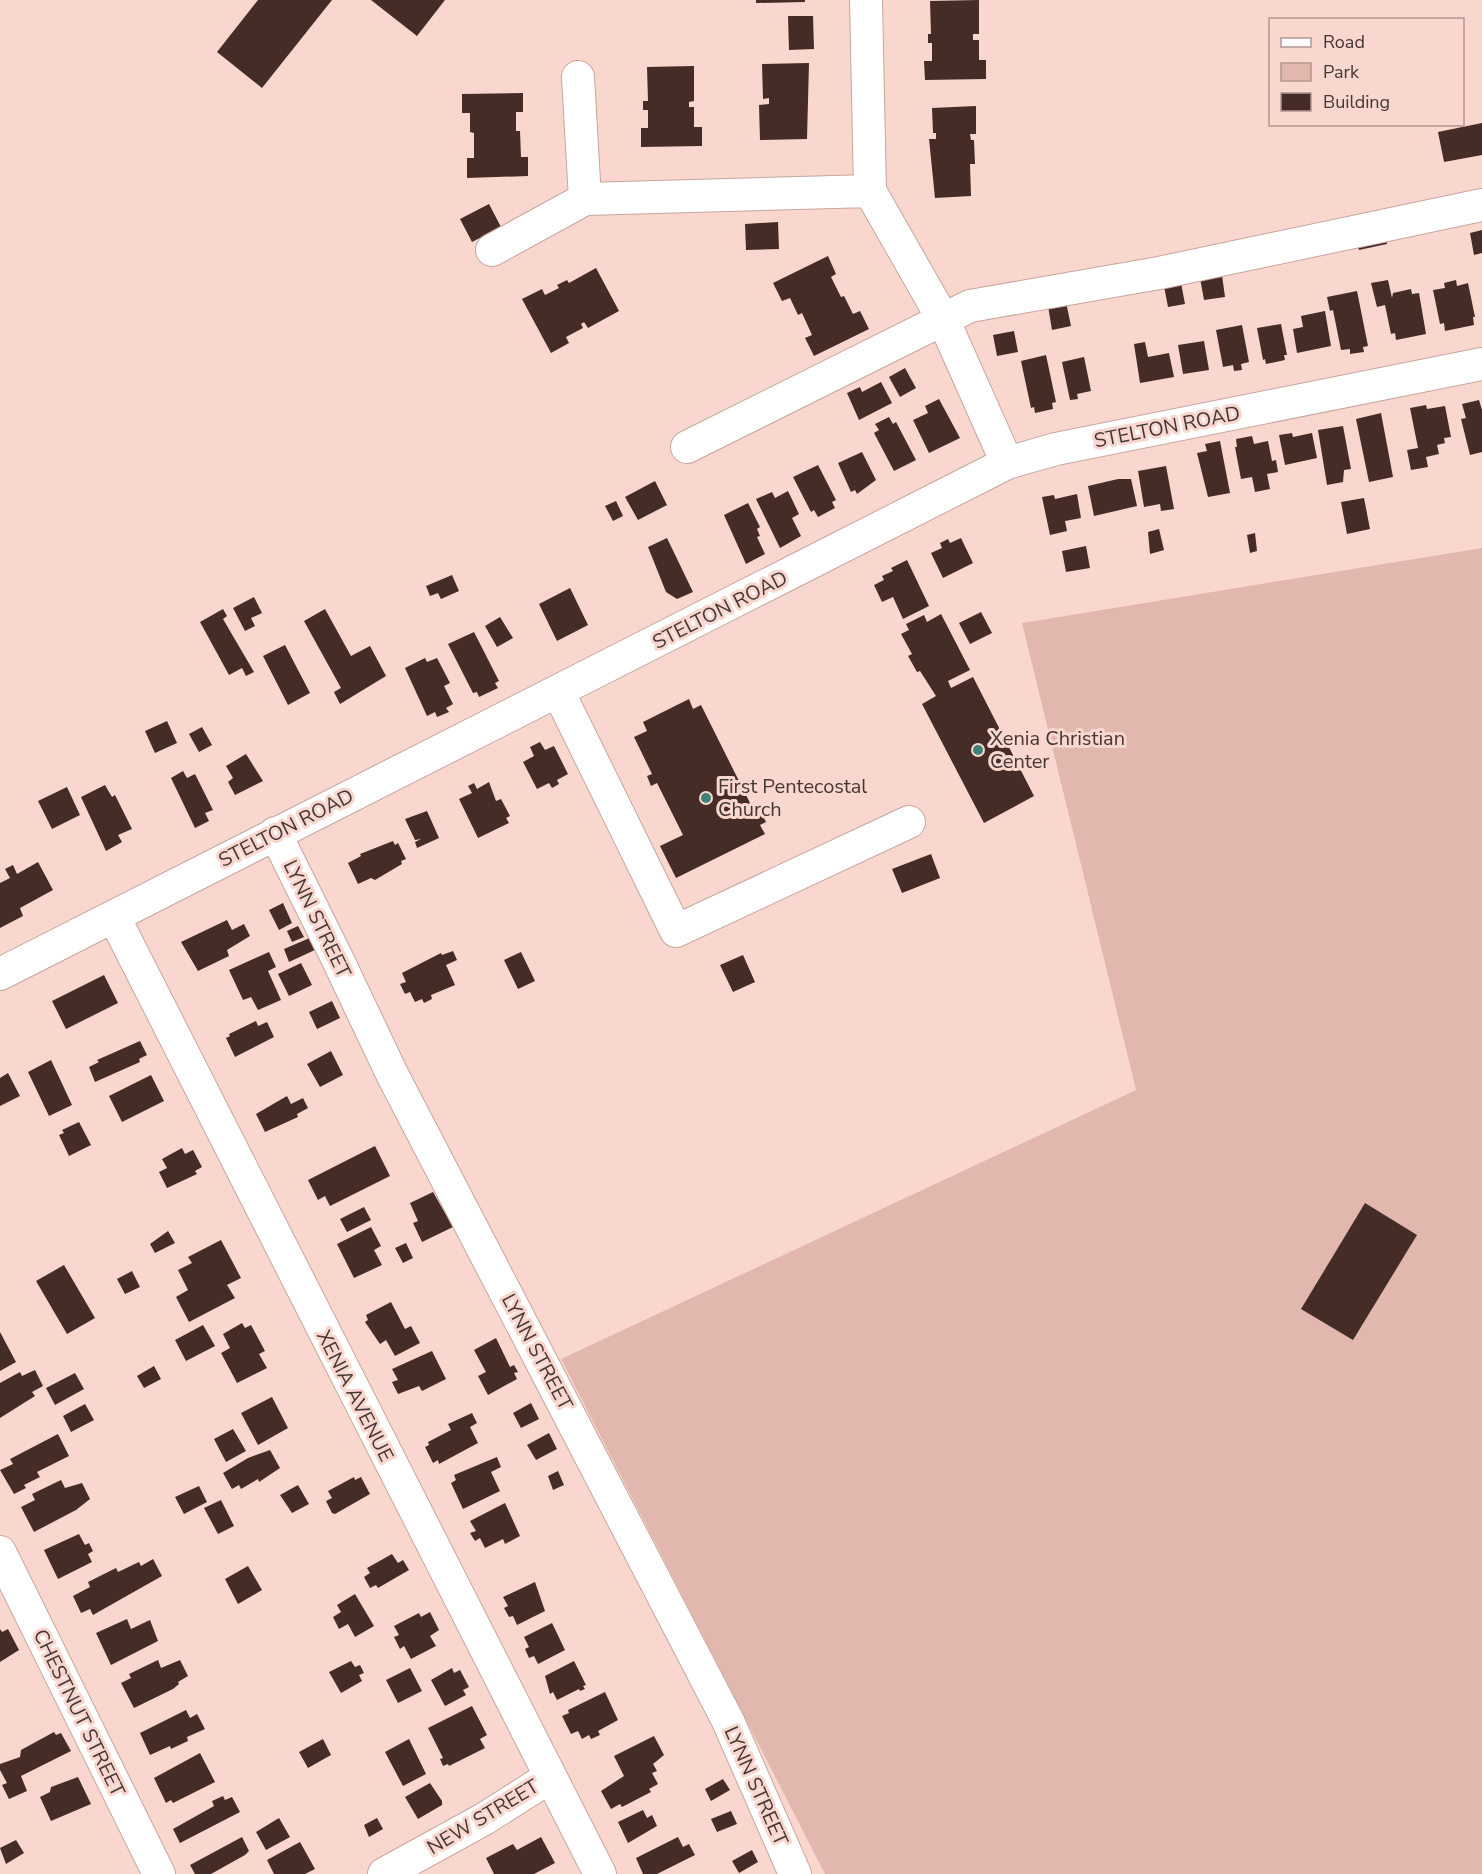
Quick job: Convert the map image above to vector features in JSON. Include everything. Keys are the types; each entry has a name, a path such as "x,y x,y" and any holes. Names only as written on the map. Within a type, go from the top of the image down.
{"street":[{"path":"866,0 870,191 943,319 1007,463"},
{"path":"578,77 585,199"},
{"path":"492,250 585,199 870,191"},
{"path":"687,447 970,306 1159,273 1482,205"},
{"name":"STELTON ROAD","path":"0,974 1007,463 1056,449 1482,364"},
{"path":"558,691 676,931 909,822"},
{"name":"LYNN STREET","path":"275,833 392,1074 728,1721 795,1874"},
{"name":"XENIA AVENUE","path":"114,917 600,1874"},
{"name":"CHESTNUT STREET","path":"0,1552 159,1874"},
{"name":"NEW STREET","path":"404,1869 550,1778"}],"green space":[{"path":"1482,548 1482,1874 825,1874 561,1359 1136,1090 1022,623"}],"building":[{"path":"258,0 332,0 262,88 217,52"},
{"path":"371,0 445,0 417,36"},
{"path":"756,0 805,0 805,2 756,3"},
{"path":"979,0 979,34 973,34 973,40 979,40 979,60 986,60 986,79 925,80 924,61 932,61 932,43 928,43 928,34 931,34 930,1"},
{"path":"788,16 813,16 814,49 789,50"},
{"path":"809,63 807,139 760,140 759,105 769,104 769,98 763,99 762,64"},
{"path":"694,66 694,101 689,102 689,107 694,107 694,127 702,127 702,146 641,147 641,128 648,128 648,110 643,110 643,101 648,101 647,67"},
{"path":"523,93 523,112 516,112 516,131 520,131 521,157 528,157 528,176 467,178 467,158 474,158 474,133 470,132 470,113 462,113 462,94"},
{"path":"976,106 976,134 970,134 971,140 974,140 975,164 970,164 971,196 935,198 929,139 936,139 936,133 933,133 932,108"},
{"path":"1482,123 1482,155 1444,162 1438,132"},
{"path":"489,204 501,227 472,242 460,219"},
{"path":"778,222 779,249 746,250 745,224"},
{"path":"1384,228 1387,244 1359,250 1355,234"},
{"path":"1482,230 1482,253 1474,255 1470,233"},
{"path":"828,256 836,274 831,277 841,297 844,296 853,314 860,311 869,329 814,356 805,338 812,335 802,313 798,315 790,298 782,301 773,283"},
{"path":"596,268 619,311 588,328 584,322 581,324 583,328 566,337 569,343 551,353 522,299 542,289 545,295 559,288 557,285 567,280 569,283"},
{"path":"1222,275 1225,297 1204,300 1200,278"},
{"path":"1388,280 1392,298 1393,293 1411,289 1412,294 1419,293 1426,334 1396,340 1395,333 1391,334 1385,305 1377,307 1371,283"},
{"path":"1456,280 1457,286 1468,283 1475,317 1473,317 1474,325 1445,331 1444,323 1440,324 1433,290 1445,288 1444,283"},
{"path":"1181,283 1185,304 1168,307 1164,286"},
{"path":"1357,291 1368,346 1363,347 1364,352 1350,354 1350,349 1341,350 1333,310 1330,311 1327,297"},
{"path":"1066,302 1071,326 1052,330 1048,306"},
{"path":"1325,311 1331,346 1297,353 1293,329 1303,327 1301,316"},
{"path":"1281,324 1287,355 1284,355 1285,360 1266,364 1265,359 1263,360 1257,328"},
{"path":"1242,325 1249,362 1241,364 1242,370 1234,371 1233,365 1223,367 1216,330"},
{"path":"1014,331 1018,352 997,356 993,335"},
{"path":"1204,341 1209,370 1183,374 1178,345"},
{"path":"1145,342 1148,357 1169,353 1174,377 1140,383 1134,344"},
{"path":"1046,355 1056,402 1052,403 1053,409 1035,413 1034,407 1031,408 1021,361"},
{"path":"1084,357 1091,391 1077,394 1078,399 1070,400 1062,362"},
{"path":"905,368 916,388 900,397 889,377"},
{"path":"881,382 892,403 859,420 847,393 860,387 862,392"},
{"path":"939,399 960,438 929,453 913,420 928,413 925,406"},
{"path":"1479,400 1482,410 1482,452 1470,455 1461,419 1466,418 1462,404"},
{"path":"1426,405 1427,409 1445,406 1451,437 1444,438 1445,443 1437,445 1439,454 1426,457 1428,467 1411,470 1407,450 1418,448 1410,408"},
{"path":"1381,413 1393,477 1369,482 1356,419"},
{"path":"889,417 893,424 896,422 916,460 894,471 874,433 879,430 875,424"},
{"path":"1343,426 1351,469 1344,470 1343,482 1327,485 1318,430"},
{"path":"1292,433 1293,437 1312,433 1317,458 1285,465 1279,435"},
{"path":"1252,436 1254,444 1268,441 1272,461 1276,460 1278,472 1267,474 1270,489 1255,492 1252,477 1241,479 1235,447 1237,447 1236,439"},
{"path":"1220,441 1230,493 1208,497 1197,453 1207,451 1205,444"},
{"path":"862,452 876,480 857,494 855,490 851,492 838,463"},
{"path":"818,465 836,500 832,502 835,508 818,517 814,510 811,512 793,477"},
{"path":"1166,466 1174,509 1161,511 1160,504 1144,507 1138,471"},
{"path":"1118,479 1131,479 1137,506 1094,516 1088,486"},
{"path":"655,481 667,505 638,520 625,497"},
{"path":"788,491 799,514 792,518 801,536 780,548 756,499 772,492 775,498"},
{"path":"1077,494 1081,518 1065,521 1067,531 1050,535 1042,497 1054,495 1055,499"},
{"path":"1364,498 1370,529 1347,534 1341,502"},
{"path":"616,501 623,516 613,521 605,506"},
{"path":"748,503 760,527 757,529 760,536 757,537 765,554 746,564 724,515"},
{"path":"1159,529 1164,550 1150,554 1148,532"},
{"path":"1255,533 1257,551 1250,553 1247,535"},
{"path":"667,538 693,592 677,599 666,592 648,547"},
{"path":"961,538 973,563 943,578 931,553 942,548 940,543 948,539 950,543"},
{"path":"1086,546 1090,568 1066,572 1062,551"},
{"path":"907,560 929,606 903,619 893,597 882,602 874,585 884,580 882,576 893,571 891,568"},
{"path":"452,575 459,591 441,599 438,593 430,596 426,586"},
{"path":"570,588 588,625 557,641 539,604"},
{"path":"254,597 262,613 251,618 255,626 245,631 233,608"},
{"path":"223,609 227,616 223,619 254,672 246,676 242,668 229,675 200,622"},
{"path":"325,609 351,656 370,646 386,676 340,704 334,692 341,688 304,621"},
{"path":"981,612 992,633 970,644 959,623"},
{"name":"Xenia Christian Center","path":"941,614 970,670 948,681 951,688 973,677 1034,796 984,823 922,704 936,696 920,671 917,672 908,656 912,654 901,634 909,630 906,624 924,615 927,622"},
{"path":"500,617 513,638 497,647 485,626"},
{"path":"474,632 499,681 495,683 498,688 479,697 477,692 473,693 448,644"},
{"path":"285,645 310,693 288,705 263,656"},
{"path":"425,658 427,662 437,658 450,683 444,686 453,704 446,708 449,712 437,717 435,712 427,716 405,668"},
{"name":"First Pentecostal Church","path":"689,699 693,709 701,705 755,813 761,811 766,822 760,825 765,834 676,878 660,846 683,835 657,783 651,786 647,776 652,774 634,737 647,731 643,722"},
{"path":"167,721 177,743 155,753 145,731"},
{"path":"202,727 212,745 199,752 189,734"},
{"path":"540,742 545,750 554,746 568,774 557,780 559,784 552,788 549,783 537,789 523,762 534,756 530,747"},
{"path":"246,754 263,781 235,795 228,782 233,778 226,766"},
{"path":"183,771 187,778 195,774 213,810 205,813 209,821 195,828 171,778"},
{"path":"489,782 496,801 501,799 510,816 506,818 509,823 478,838 459,799 472,793 468,786 474,783 477,789"},
{"path":"105,785 112,797 115,795 132,829 118,835 122,842 106,851 81,797"},
{"path":"67,787 80,815 52,829 38,801"},
{"path":"427,811 439,838 417,848 415,842 421,839 415,840 405,819"},
{"path":"393,841 395,845 398,843 406,859 401,861 402,864 375,880 371,878 358,884 348,863 361,856 360,854"},
{"path":"931,854 940,878 902,893 892,869"},
{"path":"38,862 53,890 20,908 23,916 0,928 0,883 10,878 5,869 13,865 17,874"},
{"path":"283,903 292,923 279,930 269,910"},
{"path":"227,920 232,930 244,924 250,936 227,950 229,956 198,971 181,942"},
{"path":"298,926 304,937 292,942 287,931"},
{"path":"312,937 317,949 289,962 284,949"},
{"path":"453,951 457,960 446,965 455,985 431,995 432,999 424,1003 422,999 415,1002 410,992 405,994 400,984 406,982 402,973 441,953 442,955"},
{"path":"269,952 276,967 268,971 281,1000 258,1010 251,997 243,1000 229,970"},
{"path":"521,952 535,981 518,989 504,960"},
{"path":"743,955 755,982 733,992 720,965"},
{"path":"301,963 312,985 289,996 278,974"},
{"path":"104,975 118,1003 66,1029 52,1001"},
{"path":"332,1001 340,1018 317,1029 309,1012"},
{"path":"256,1021 258,1026 267,1022 274,1037 235,1057 226,1038 230,1036 229,1034"},
{"path":"140,1041 147,1055 139,1059 140,1062 95,1082 89,1067 99,1062 97,1060"},
{"path":"331,1051 343,1075 320,1087 307,1064"},
{"path":"51,1060 72,1105 49,1116 28,1072"},
{"path":"8,1073 20,1096 0,1106 0,1078"},
{"path":"151,1075 164,1101 122,1122 109,1096"},
{"path":"287,1096 291,1104 303,1098 308,1108 297,1114 298,1117 265,1132 256,1114"},
{"path":"79,1122 91,1145 69,1156 59,1135 64,1133 62,1130"},
{"path":"375,1146 390,1176 330,1206 325,1196 318,1200 308,1180"},
{"path":"182,1148 185,1154 193,1150 202,1167 195,1171 197,1174 167,1188 159,1172 167,1168 162,1159"},
{"path":"433,1192 453,1227 422,1242 413,1223 418,1221 410,1203"},
{"path":"1365,1203 1417,1235 1353,1340 1301,1309"},
{"path":"364,1207 371,1220 347,1232 340,1219"},
{"path":"371,1227 381,1246 374,1250 382,1265 354,1278 337,1244"},
{"path":"168,1231 175,1243 155,1253 150,1244"},
{"path":"221,1240 241,1278 227,1285 235,1298 189,1322 176,1297 188,1290 178,1270 192,1263 188,1257"},
{"path":"406,1243 413,1258 403,1263 395,1248"},
{"path":"64,1265 95,1318 67,1334 36,1281"},
{"path":"132,1271 140,1287 125,1294 117,1279"},
{"path":"391,1302 405,1329 411,1326 420,1343 395,1356 386,1340 380,1344 365,1322 368,1320 366,1315"},
{"path":"242,1323 245,1328 251,1325 265,1351 259,1354 267,1368 237,1383 221,1353 230,1348 223,1334"},
{"path":"203,1325 215,1346 186,1361 175,1340"},
{"path":"0,1332 16,1362 0,1371"},
{"path":"496,1338 510,1367 514,1365 518,1372 514,1373 517,1379 488,1395 478,1376 486,1372 474,1350"},
{"path":"432,1351 446,1379 422,1391 419,1386 398,1394 392,1382 398,1380 392,1369"},
{"path":"154,1366 161,1379 144,1388 137,1376"},
{"path":"35,1370 43,1386 32,1392 35,1396 0,1418 0,1383 20,1372 22,1376"},
{"path":"75,1373 84,1389 55,1405 46,1388"},
{"path":"272,1397 288,1428 258,1445 241,1413"},
{"path":"531,1403 539,1419 521,1428 513,1413"},
{"path":"85,1404 94,1420 71,1432 63,1416"},
{"path":"472,1413 477,1423 470,1427 478,1443 439,1464 438,1460 433,1463 425,1447 429,1445 428,1442 451,1430 448,1424"},
{"path":"233,1429 246,1451 226,1462 214,1439"},
{"path":"549,1433 557,1449 536,1460 527,1445"},
{"path":"58,1434 69,1456 37,1472 40,1477 24,1485 26,1488 14,1494 0,1470 13,1464 10,1459"},
{"path":"270,1450 280,1468 259,1482 258,1479 241,1489 239,1485 232,1489 223,1473 248,1458"},
{"path":"497,1457 501,1467 491,1472 500,1491 463,1509 451,1483 456,1480 454,1475"},
{"path":"558,1471 564,1485 553,1490 548,1476"},
{"path":"354,1477 355,1480 361,1477 370,1494 335,1514 332,1513 326,1501 332,1498 328,1491"},
{"path":"61,1480 65,1488 82,1483 90,1499 76,1510 34,1532 21,1507 35,1500 32,1494"},
{"path":"298,1485 309,1504 292,1513 280,1495"},
{"path":"199,1486 207,1502 184,1514 175,1497"},
{"path":"221,1500 234,1526 218,1534 204,1508"},
{"path":"505,1503 520,1536 505,1544 503,1539 485,1548 480,1538 475,1541 470,1533 476,1531 470,1521"},
{"path":"79,1534 85,1545 89,1543 93,1551 88,1554 92,1562 58,1579 44,1550"},
{"path":"392,1554 398,1563 403,1560 409,1570 378,1588 376,1585 370,1588 364,1577 370,1573 367,1568"},
{"path":"153,1559 162,1576 93,1615 90,1609 81,1613 73,1596 90,1587 88,1582 116,1568 118,1572 139,1562 141,1566"},
{"path":"248,1566 262,1590 238,1604 225,1579"},
{"path":"535,1582 545,1611 517,1625 513,1616 509,1617 504,1608 508,1606 503,1597"},
{"path":"355,1594 374,1626 355,1637 348,1624 339,1629 333,1617 341,1612 337,1605"},
{"path":"430,1612 439,1630 430,1636 436,1646 411,1659 404,1646 400,1649 394,1637 399,1635 394,1626 419,1613 421,1617"},
{"path":"127,1619 131,1629 150,1620 158,1641 111,1665 96,1633"},
{"path":"552,1623 565,1650 538,1664 534,1656 529,1658 525,1649 529,1647 524,1637"},
{"path":"0,1629 2,1632 8,1629 19,1650 0,1662"},
{"path":"158,1660 161,1668 180,1660 188,1676 178,1682 179,1684 173,1689 134,1708 121,1683 131,1678 129,1674"},
{"path":"351,1661 355,1667 360,1665 364,1673 359,1675 362,1681 341,1693 329,1672"},
{"path":"574,1661 586,1685 583,1686 585,1689 580,1691 579,1689 557,1700 553,1692 550,1694 545,1676"},
{"path":"410,1668 422,1691 398,1703 386,1680"},
{"path":"452,1668 454,1673 460,1670 469,1687 463,1690 466,1695 445,1706 431,1680"},
{"path":"605,1692 618,1720 598,1731 600,1735 591,1739 589,1735 582,1739 578,1731 571,1734 562,1716 569,1713 568,1710"},
{"path":"472,1706 487,1735 480,1739 485,1748 449,1766 448,1764 443,1766 440,1759 443,1758 428,1728"},
{"path":"186,1710 190,1718 197,1714 205,1729 187,1737 188,1741 150,1755 140,1733"},
{"path":"54,1732 56,1735 61,1733 71,1751 21,1776 27,1791 9,1799 2,1785 7,1783 0,1770 0,1764 20,1757 21,1750"},
{"path":"654,1736 664,1755 653,1764 657,1771 652,1773 658,1784 649,1789 651,1792 622,1807 620,1804 611,1809 601,1791 624,1776 614,1756"},
{"path":"323,1739 331,1755 308,1768 299,1752"},
{"path":"409,1739 426,1774 403,1786 385,1752"},
{"path":"200,1753 215,1782 173,1803 171,1800 166,1803 154,1778"},
{"path":"78,1777 91,1804 51,1821 40,1797 50,1792 51,1787"},
{"path":"723,1779 730,1790 711,1801 705,1789"},
{"path":"430,1783 442,1801 442,1805 418,1819 405,1797"},
{"path":"223,1796 225,1800 232,1797 240,1812 180,1843 173,1829 214,1806 212,1801"},
{"path":"643,1810 647,1818 652,1815 657,1826 628,1843 618,1822"},
{"path":"731,1811 737,1824 717,1832 711,1819"},
{"path":"279,1818 290,1837 266,1850 256,1832"},
{"path":"377,1818 383,1829 369,1837 364,1825"},
{"path":"242,1837 249,1851 245,1855 211,1874 195,1874 190,1865"},
{"path":"541,1837 555,1863 534,1874 494,1874 486,1858 513,1844 517,1850"},
{"path":"678,1837 683,1847 689,1844 695,1855 657,1874 643,1874 636,1858"},
{"path":"16,1840 24,1853 6,1864 0,1848"},
{"path":"300,1842 315,1869 305,1874 274,1874 267,1860"},
{"path":"752,1850 758,1862 739,1873 732,1861"}],"place":[{"name":"Xenia Christian Center","path":"978,750"},
{"name":"First Pentecostal Church","path":"706,798"}]}
